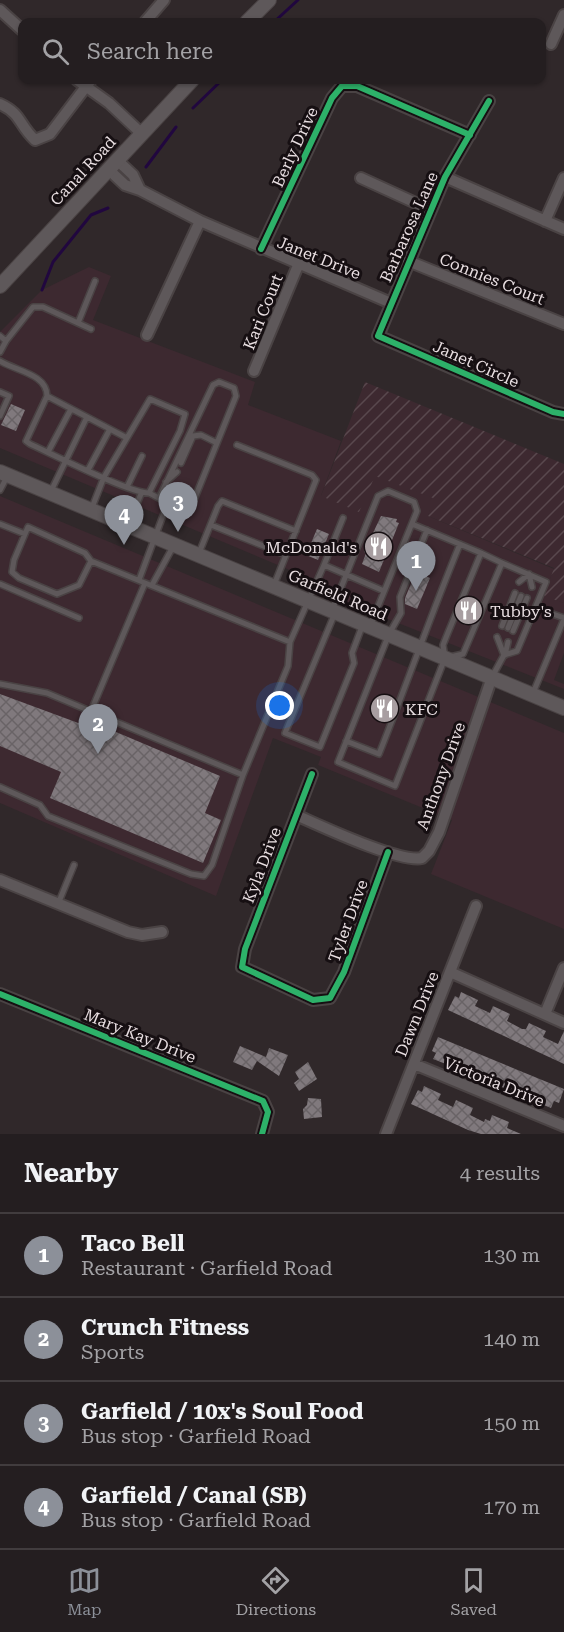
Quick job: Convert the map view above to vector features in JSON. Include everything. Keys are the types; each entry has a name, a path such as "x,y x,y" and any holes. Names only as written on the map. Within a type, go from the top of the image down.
{"main road":[{"path":"251,18 269,0"},
{"name":"Canal Road","path":"0,286 188,84"},
{"name":"Garfield Road","path":"4,474 564,708"}],"street":[{"path":"148,18 164,0"},
{"path":"0,10 18,26"},
{"path":"551,44 564,15"},
{"path":"0,104 15,111 24,130 35,140 50,134 83,84"},
{"path":"86,84 141,133"},
{"name":"Berly Drive","path":"261,249 332,99 342,86 357,86 470,135"},
{"name":"Barbarosa Lane","path":"378,336 445,177 489,100"},
{"name":"Janet Drive","path":"112,164 125,184 261,249 391,303"},
{"path":"445,177 564,229"},
{"path":"361,178 431,210"},
{"path":"545,221 564,178"},
{"path":"147,334 200,221"},
{"name":"Connies Court","path":"408,261 564,324"},
{"name":"Kari Court","path":"254,371 299,263"},
{"name":"Janet Circle","path":"378,336 553,412 564,414"},
{"name":"Anthony Drive","path":"296,815 388,852 415,859 422,858 429,851 492,677"},
{"name":"Kyla Drive","path":"312,774 245,949 242,967 313,1000 330,998"},
{"name":"Tyler Drive","path":"330,998 344,972 388,852"},
{"path":"0,880 128,932 142,935 162,933"},
{"name":"Dawn Drive","path":"386,1134 476,906"},
{"path":"545,1014 564,968"},
{"path":"450,972 564,1023"},
{"name":"Mary Kay Drive","path":"0,994 262,1101 268,1107 268,1118 262,1134"},
{"name":"Victoria Drive","path":"414,1065 564,1126"}],"lane":[{"path":"78,323 95,281"},
{"path":"0,352 33,307 43,307 91,328"},
{"path":"0,336 6,341"},
{"path":"0,361 45,383 47,396 26,441 141,494 149,493 159,498 168,502 188,509 192,505 237,392 234,388 216,382 159,498"},
{"path":"0,392 9,396 0,416"},
{"path":"47,396 127,438"},
{"path":"91,511 104,477 150,399 185,414 180,431 149,493"},
{"path":"48,452 71,409"},
{"path":"49,494 87,417"},
{"path":"88,470 110,429"},
{"path":"181,463 193,436 201,435 217,443"},
{"path":"237,445 314,477 315,484 274,586"},
{"path":"127,487 142,456"},
{"path":"166,482 177,472"},
{"path":"0,489 4,474"},
{"path":"381,492 396,493 414,502 417,511 412,524 384,591 352,653 354,663 320,747 285,733 346,574 381,492"},
{"path":"128,526 141,494"},
{"path":"198,554 218,506 226,501 296,531"},
{"path":"91,711 142,581 154,537 168,502"},
{"path":"0,787 40,805 48,816 191,874 204,876 212,865 243,775 288,666 290,642 310,600 343,518"},
{"path":"0,524 26,534"},
{"path":"412,524 546,582 516,651 504,655"},
{"path":"211,525 286,555"},
{"path":"91,561 79,585 57,594 18,578 12,572 14,560 28,527 85,553 91,561 290,642"},
{"path":"428,530 400,597 401,613 389,634 338,762 395,786 445,658 443,645 481,553"},
{"path":"346,741 379,754 421,647 426,625 460,544"},
{"path":"152,585 174,545"},
{"path":"445,658 463,654 502,563"},
{"path":"324,565 384,591"},
{"path":"519,582 529,574"},
{"path":"529,574 529,586"},
{"path":"0,584 80,618"},
{"path":"507,628 521,596 507,628"},
{"path":"532,694 564,619 547,612"},
{"path":"492,677 504,655 502,639 504,655"},
{"path":"0,684 47,693 243,775"},
{"path":"58,904 74,865"}],"shaded area":[{"path":"89,267 111,276 93,320 255,382 248,405 341,441 321,496 375,475 434,498 428,516 554,569 544,595 564,603 564,653 554,680 564,684 564,689 290,580 292,571 0,448 0,332 42,290"},
{"path":"365,382 564,464 564,603 544,596 554,568 428,516 433,498 375,476 359,512 321,496"},
{"path":"0,496 564,733 564,929 431,874 452,820 318,765 321,757 273,738 216,896 0,803"}],"building":[{"path":"11,404 25,410 16,431 1,425"},
{"name":"McDonald's","path":"381,516 397,519 396,522 399,523 379,572 362,564 366,553 364,552"},
{"path":"317,529 329,534 318,560 306,555"},
{"path":"416,572 430,578 417,609 405,604 405,598"},
{"name":"Tubby's","path":"468,598 478,602 469,624 459,620"},
{"path":"0,694 81,724 83,718 220,776 205,813 221,820 203,863 50,798 61,772 0,746"},
{"path":"461,992 478,1000 475,1006 490,1013 493,1006 510,1014 507,1021 522,1029 526,1029 529,1023 546,1031 543,1037 558,1044 564,1031 564,1064 448,1010 455,996 459,998"},
{"path":"438,1037 564,1089 559,1103 554,1101 551,1108 534,1101 537,1094 522,1088 519,1094 502,1087 505,1081 485,1073 482,1080 465,1073 468,1066 453,1060 451,1066 433,1059 436,1053 432,1051"},
{"path":"240,1046 266,1057 269,1048 288,1055 279,1076 257,1061 252,1070 233,1062"},
{"path":"308,1062 317,1079 299,1091 294,1083 299,1079 295,1072"},
{"path":"424,1086 441,1094 438,1100 453,1107 456,1100 473,1108 470,1115 484,1122 485,1119 490,1121 492,1115 509,1122 507,1128 521,1134 481,1134 411,1104 418,1090 422,1092"},
{"path":"308,1098 321,1099 322,1117 304,1119 303,1109 307,1105"}],"waterway":[{"path":"278,18 298,0"},
{"path":"193,108 218,84"},
{"path":"146,167 176,127"},
{"path":"42,290 53,262 91,215 108,208"}],"cycle path":[{"path":"261,249 332,98 342,86 357,86 470,135"},
{"path":"489,101 445,177 378,336 553,412 564,414"},
{"path":"312,774 245,949 242,967 313,1000 330,998 344,972 388,852"},
{"path":"0,994 263,1101 268,1112 262,1134"}],"place":[{"name":"Garfield / 10x's Soul Food","path":"178,532"},
{"name":"Garfield / Canal (SB)","path":"124,545"},
{"name":"McDonald's","path":"378,547"},
{"name":"Taco Bell","path":"416,591"},
{"name":"Tubby's","path":"469,611"},
{"name":"KFC","path":"384,709"},
{"name":"Crunch Fitness","path":"98,754"}]}
